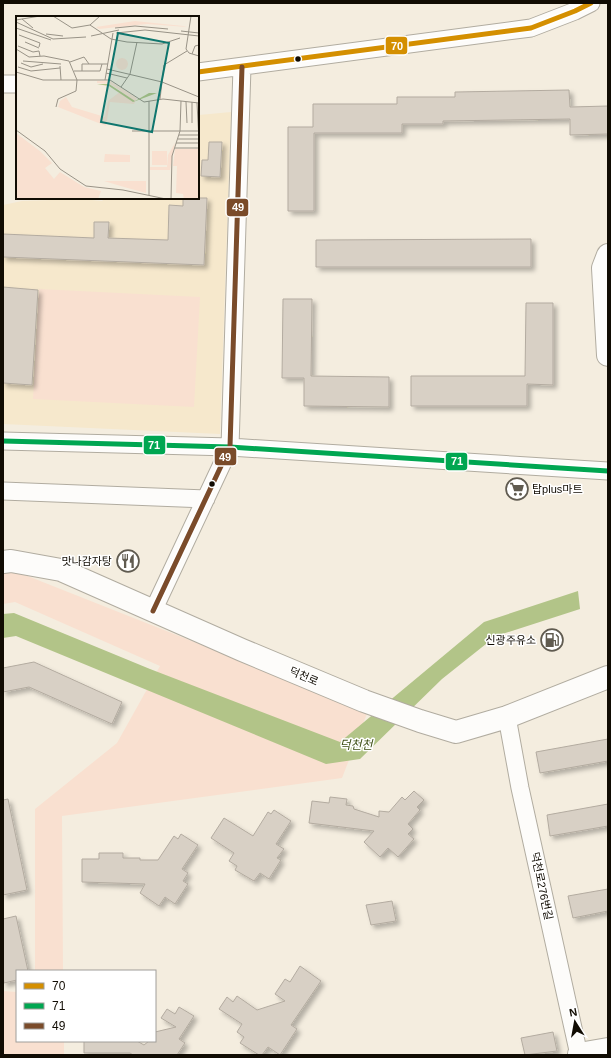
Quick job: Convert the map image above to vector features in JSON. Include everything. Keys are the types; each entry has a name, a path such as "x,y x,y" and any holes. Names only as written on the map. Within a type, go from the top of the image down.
{"main road":[{"path":"608,255 603,268 608,356"},
{"name":"덕천로","path":"3,562 11,561 61,570 242,650 364,701 456,732 506,717 608,677"},
{"path":"579,1055 608,1049"}],"street":[{"path":"199,72 531,28 575,11 591,3"},
{"path":"153,610 230,447 242,67"},
{"path":"3,84 16,84"},
{"path":"3,441 230,447 608,471"},
{"path":"3,491 206,499"},
{"name":"덕천로276번길","path":"506,717 520,788 579,1055"}],"shaded area":[{"path":"231,112 220,434 3,424 3,205 22,201 81,199 102,201 104,199 199,199 199,115"},
{"path":"39,289 200,297 194,407 33,399"},
{"path":"15,571 368,711 342,778 62,816 63,970 35,970 35,809 117,743 160,666 15,602 3,604 3,573"},
{"path":"3,991 16,992 16,1042 64,1042 64,1055 3,1055"}],"water":[{"name":"덕천천","path":"578,591 580,609 496,636 442,679 360,759 326,764 16,636 3,638 3,614 14,613 150,669 340,742 484,622"}],"building":[{"path":"569,90 570,107 608,106 608,134 570,135 570,119 443,121 443,124 402,124 402,133 314,133 314,211 288,211 288,127 313,127 313,104 397,104 397,97 455,97 455,92"},
{"path":"209,142 222,142 220,177 201,176 202,160 208,160"},
{"path":"207,198 204,265 3,257 3,234 94,238 94,222 109,222 108,238 168,240 169,205 183,206 183,199"},
{"path":"531,239 531,267 316,267 316,240"},
{"path":"3,287 38,290 32,385 3,383"},
{"path":"283,299 312,299 311,376 389,377 389,407 304,406 304,378 282,378"},
{"path":"526,303 553,303 553,385 527,384 527,406 411,406 411,376 525,376"},
{"path":"34,662 122,702 112,724 29,687 3,692 3,668"},
{"path":"608,739 608,761 540,773 536,752"},
{"path":"414,791 424,800 417,807 420,810 408,824 413,829 408,834 414,839 398,857 388,848 380,857 364,842 374,831 309,823 312,801 329,803 330,797 347,799 346,805 353,806 354,809 379,817 379,811 389,812 402,797 405,800"},
{"path":"8,799 27,890 3,895 3,800"},
{"path":"608,804 608,826 550,836 547,815"},
{"path":"274,810 291,821 276,844 284,849 277,858 281,860 269,879 260,873 254,881 235,870 237,866 229,861 234,853 211,838 224,818 253,836 268,812 271,814"},
{"path":"181,834 198,845 182,869 188,873 183,881 188,884 175,904 165,897 159,906 140,893 145,884 82,882 82,859 99,859 99,853 123,853 123,858 158,860 174,836 178,839"},
{"path":"608,889 608,911 573,918 568,896"},
{"path":"392,901 396,921 371,925 366,905"},
{"path":"16,916 28,970 16,970 16,980 4,983 3,976 3,919"},
{"path":"300,966 321,981 291,1025 297,1029 280,1055 268,1047 262,1055 259,1055 240,1043 244,1037 237,1032 242,1024 219,1009 227,997 233,1002 237,996 257,1010 285,1001 275,994 285,979 290,982"},
{"path":"179,1007 194,1016 179,1039 185,1043 177,1055 84,1053 84,1042 139,1042 144,1045 148,1042 156,1042 156,1032 176,1027 161,1018 167,1009 175,1014"},
{"path":"553,1032 557,1051 525,1055 521,1038"}],"transit line":[{"name":"70","path":"199,72 531,28 575,11 591,3"},
{"name":"49","path":"153,611 230,447 242,67"},
{"name":"71","path":"3,441 230,447 608,471"}],"place":[{"name":"탑plus마트","path":"517,489"},
{"name":"맛나감자탕","path":"128,561"},
{"name":"신광주유소","path":"552,640"}]}
